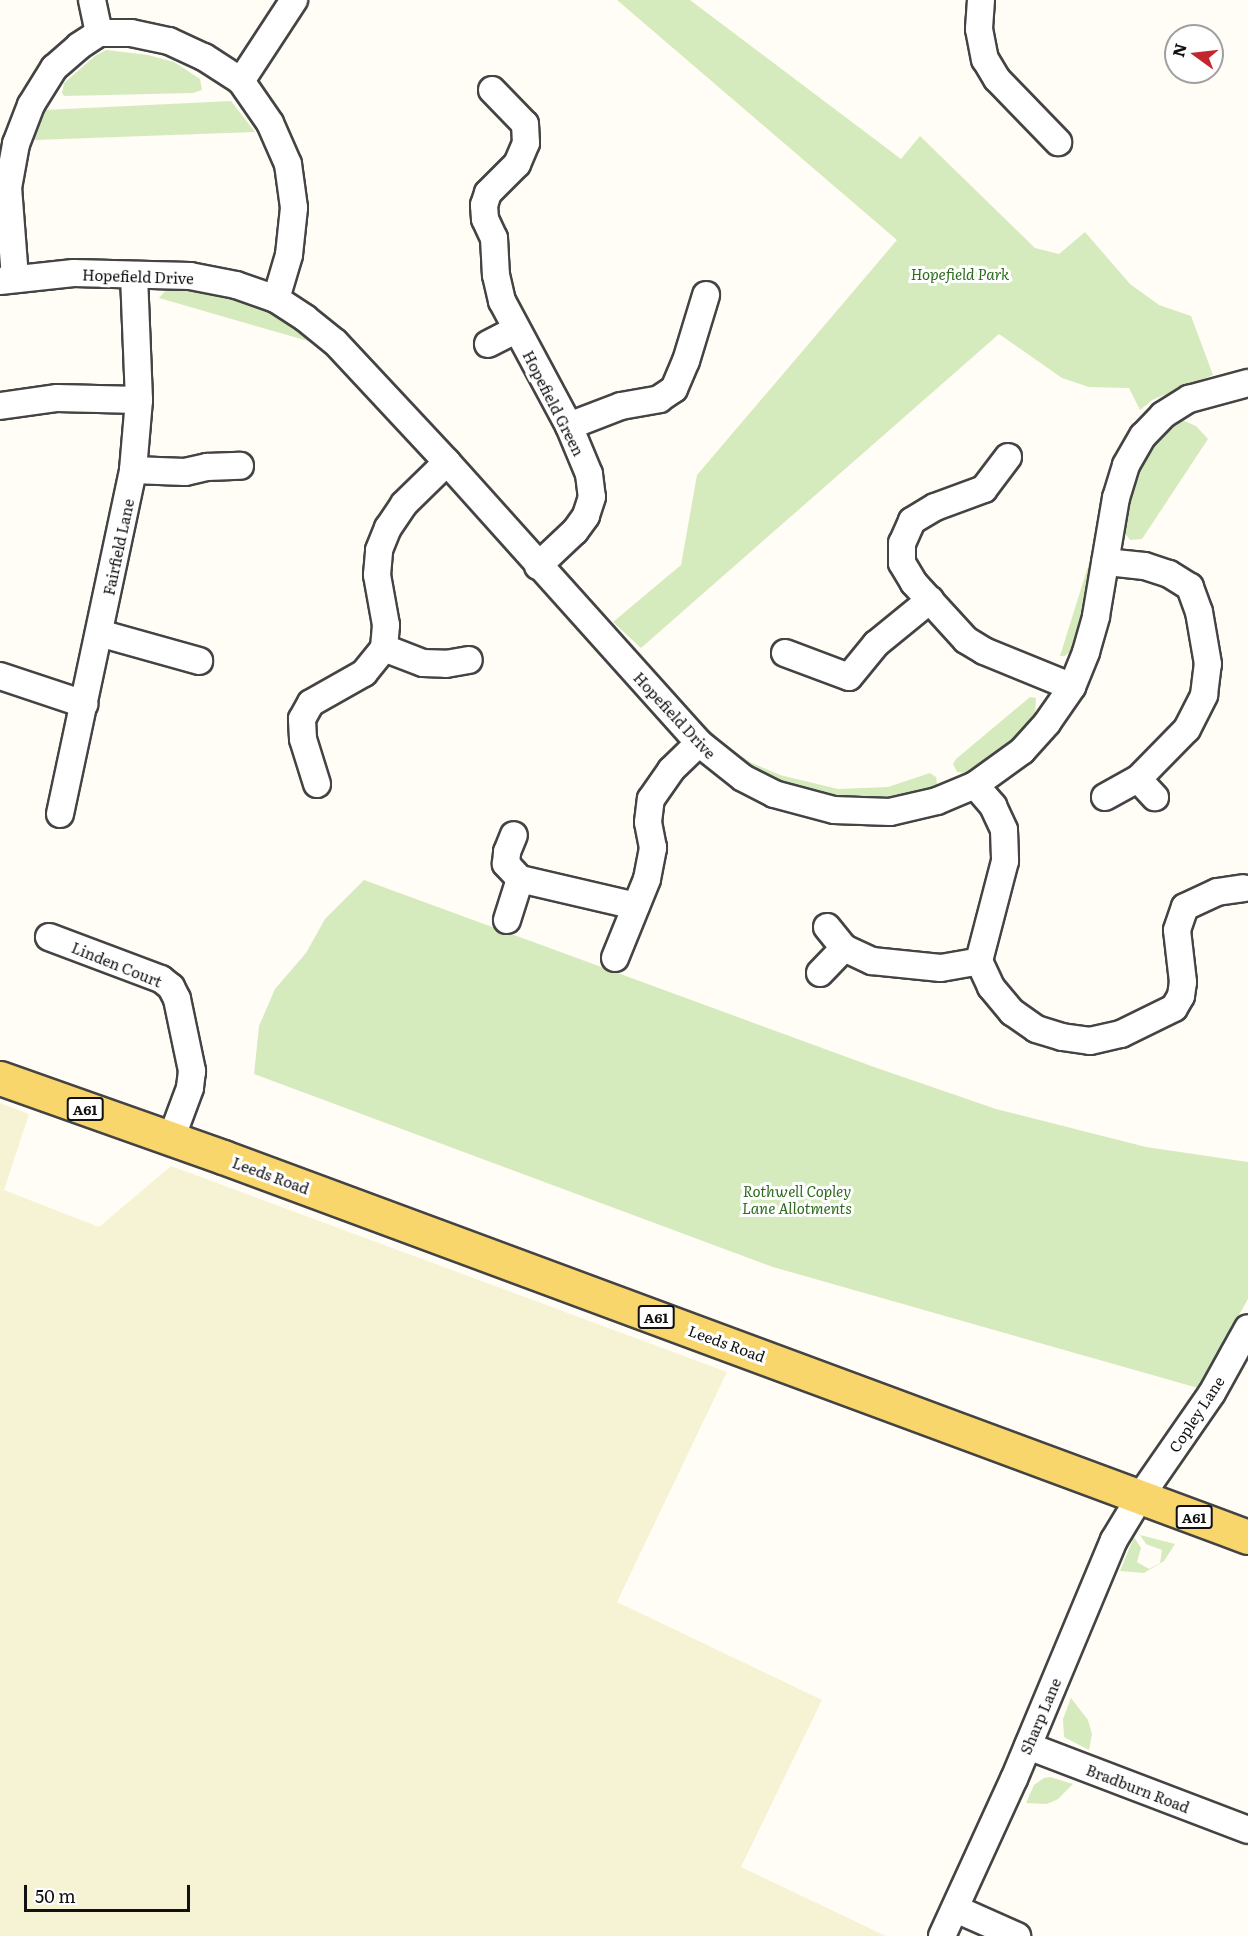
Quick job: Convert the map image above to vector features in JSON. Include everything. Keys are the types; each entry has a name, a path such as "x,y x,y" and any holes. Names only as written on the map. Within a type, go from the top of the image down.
{"main road":[{"name":"A61","path":"0,1078 171,1139"},
{"name":"Leeds Road","path":"171,1139 1248,1537"}],"street":[{"path":"92,0 99,33"},
{"path":"241,81 294,0"},
{"path":"981,0 979,29 985,59 997,79 1058,142"},
{"path":"7,279 8,188 16,144 31,105 54,68 79,46 99,33 131,33 169,41 204,57 241,81 270,123 288,164 294,208 289,255 276,299"},
{"name":"Hopefield Green","path":"492,90 525,124 526,143 516,164 488,193 484,206 485,219 494,238 496,275 502,301 569,426 589,474 592,497 586,516 575,531 538,566"},
{"name":"Hopefield Drive","path":"7,279 74,273 190,276 236,285 276,299 335,342 447,462 699,743 743,778 764,789 806,804 834,810 890,812 937,801 975,785 1022,751 1047,723 1072,687 1091,634 1116,498 1126,465 1143,436 1163,415 1189,399 1248,383"},
{"name":"Fairfield Lane","path":"60,814 133,470 139,400 134,275"},
{"path":"569,426 621,406 659,399 674,389 686,361 706,295"},
{"path":"488,345 516,330"},
{"path":"0,406 57,398 139,400"},
{"path":"1008,457 984,489 935,507 912,521 902,543 902,563 914,583 966,640 984,651 1026,666 1072,687"},
{"path":"317,784 303,739 302,719 311,703 364,673 384,648 387,625 377,575 379,550 388,528 404,504 447,462"},
{"path":"133,470 185,472 207,467 240,466"},
{"path":"1105,562 1144,566 1169,574 1190,587 1199,612 1208,663 1204,694 1187,729 1147,788 1105,797"},
{"path":"785,653 849,677 876,644 930,600"},
{"path":"99,633 199,660"},
{"path":"384,648 423,663 446,664 469,660"},
{"path":"0,676 84,704"},
{"path":"615,958 647,879 652,848 648,822 651,800 671,770 699,743"},
{"path":"975,785 993,806 1004,831 1005,861 979,961 991,987 1012,1012 1036,1029 1062,1037 1090,1041 1121,1034 1174,1008 1181,996 1183,982 1177,930 1185,907 1217,892 1244,888"},
{"path":"502,844 506,864 520,879 636,906"},
{"path":"507,920 520,879"},
{"path":"827,927 844,948 872,961 941,969 979,961"},
{"name":"Linden Court","path":"49,937 161,979 171,987 177,999 192,1071 190,1088 171,1139"},
{"path":"820,973 844,948"},
{"name":"Copley Lane","path":"1140,1497 1212,1393 1248,1328"},
{"name":"Sharp Lane","path":"942,1936 1028,1746 1114,1540 1140,1497"},
{"name":"Bradburn Road","path":"1028,1746 1248,1830"},
{"path":"956,1909 1017,1936"}],"shaded area":[{"path":"0,1103 29,1114 4,1190 99,1227 171,1166 727,1372 617,1602 822,1700 741,1867 886,1936 0,1936"}],"green space":[{"name":"Hopefield Park","path":"617,0 690,0 901,159 920,136 1035,248 1059,254 1085,232 1130,284 1159,305 1191,316 1213,375 1152,400 1140,410 1129,388 1089,387 1062,378 999,334 641,648 613,622 681,565 697,475 897,240"},
{"path":"106,50 148,55 174,62 200,79 202,90 193,93 64,96 62,93 64,83 95,56"},
{"path":"231,101 255,132 34,140 45,110"},
{"path":"175,287 214,291 269,309 295,323 322,345 159,298 166,290"},
{"path":"1182,420 1196,426 1208,439 1142,539 1130,540 1123,531 1123,517 1137,470 1158,441"},
{"path":"1095,544 1084,622 1076,646 1065,656 1060,656"},
{"path":"648,669 726,746 752,763 780,775 838,789 888,787 930,773 936,777 937,784 931,788 889,797 861,798 810,791 778,781 749,768 723,751"},
{"path":"1030,697 1036,698 1032,723 1011,743 965,773 957,772 953,764 956,759"},
{"name":"Rothwell Copley Lane Allotments","path":"364,880 874,1067 996,1109 1146,1147 1248,1162 1248,1299 1198,1388 773,1267 254,1074 259,1026 275,989 306,953 325,919"},
{"path":"1140,1535 1175,1544 1164,1561 1144,1573 1120,1571 1134,1537 1141,1548 1137,1562 1149,1569 1160,1563 1162,1550 1146,1544"},
{"path":"1071,1698 1088,1720 1092,1734 1089,1750 1064,1737 1063,1719"},
{"path":"1050,1777 1073,1784 1058,1799 1047,1804 1026,1803 1034,1785"}]}
